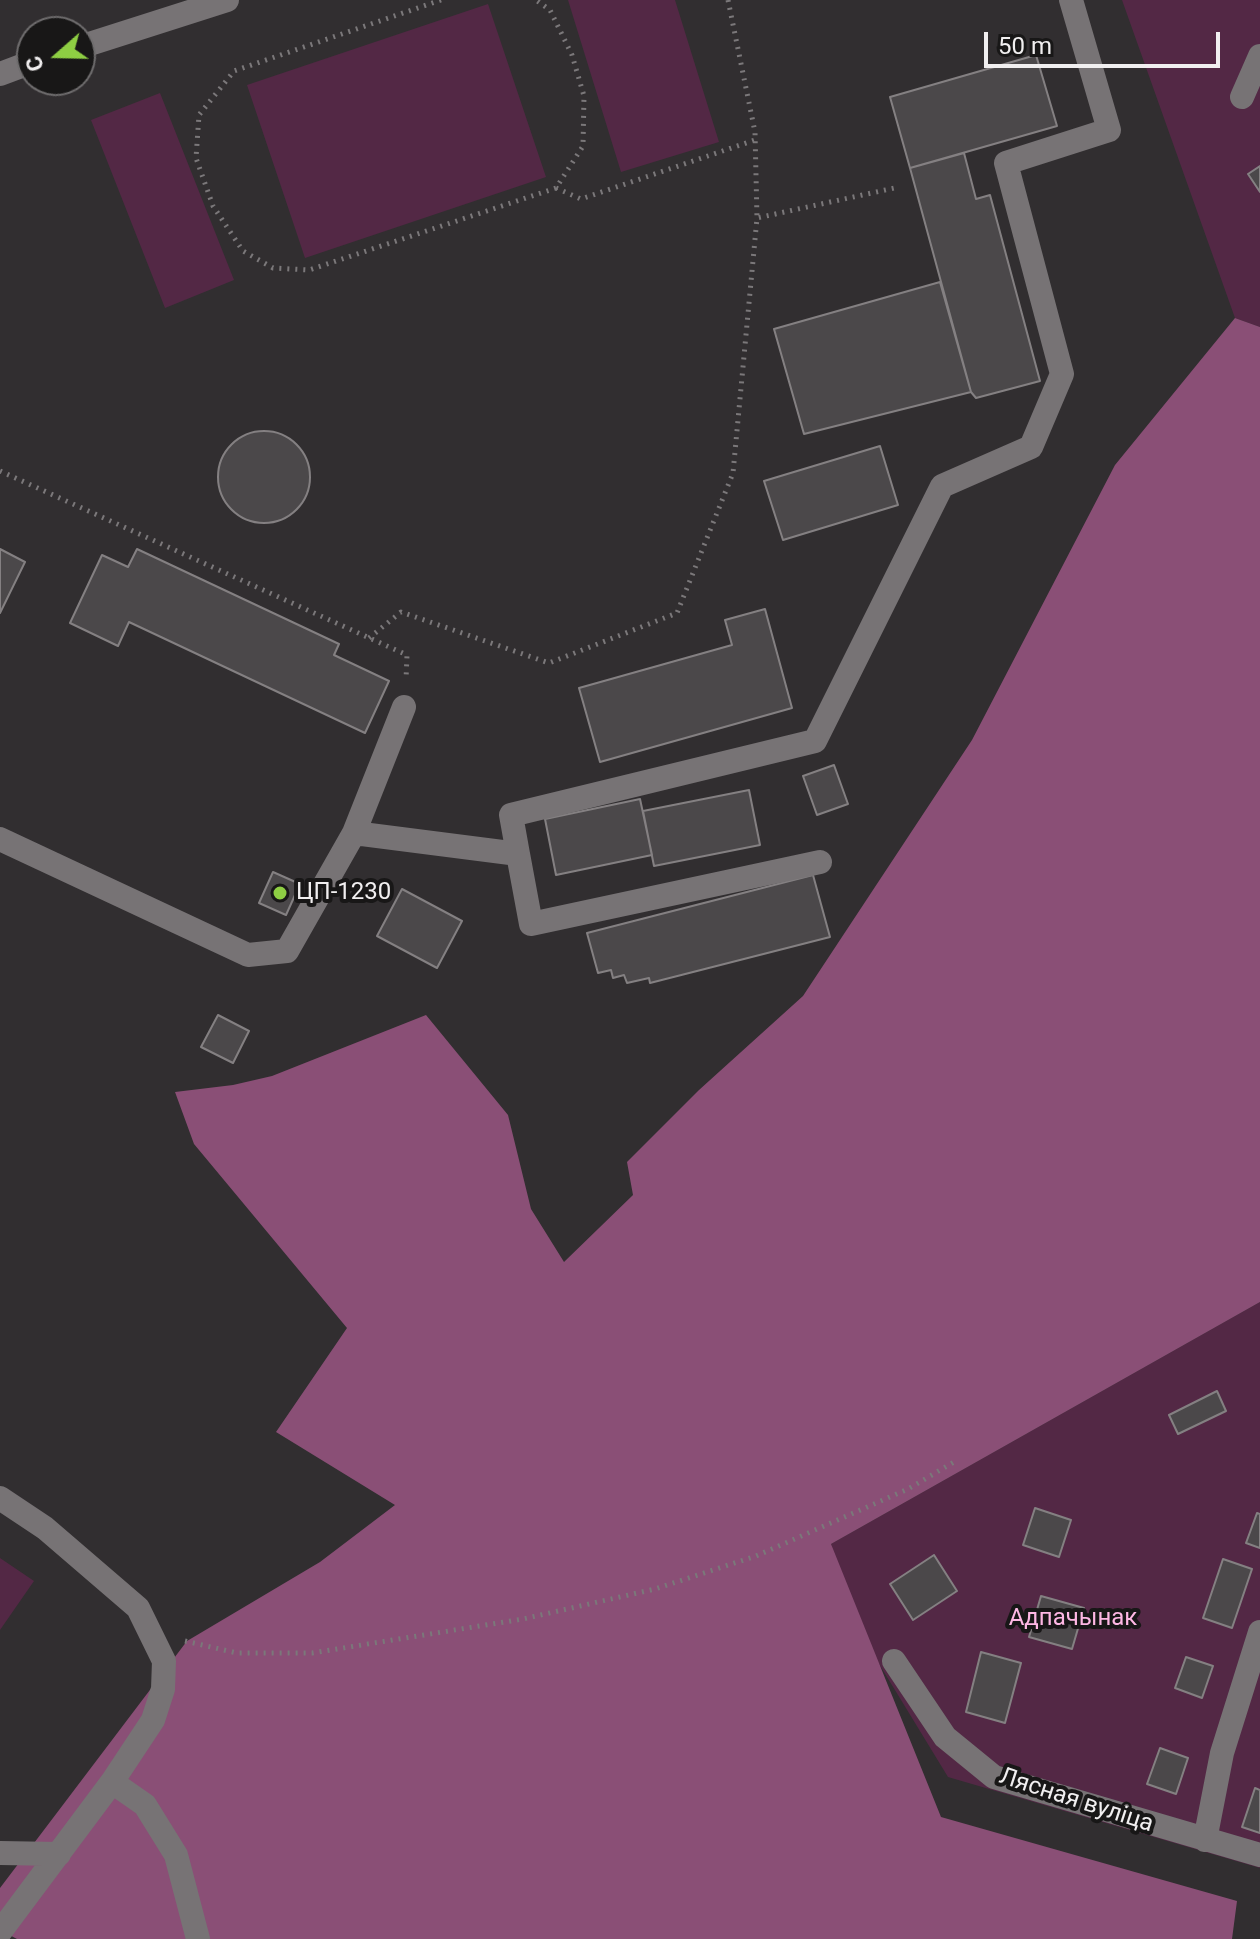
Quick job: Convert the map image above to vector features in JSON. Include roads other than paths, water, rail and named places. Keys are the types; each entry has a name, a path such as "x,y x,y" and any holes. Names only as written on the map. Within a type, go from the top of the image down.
{"street":[{"path":"96,42 227,0"},
{"path":"820,862 531,924 511,815 815,741 942,486 1031,447 1062,374 1006,163 1109,130 1071,0"},
{"path":"1242,97 1260,56"},
{"path":"0,839 248,955 287,951 354,833 404,707"},
{"path":"354,833 518,854"},
{"path":"0,1498 45,1528 138,1608 164,1661 163,1689 153,1720 112,1782 0,1932"},
{"path":"1205,1840 1222,1753 1260,1632"},
{"name":"Лясная вуліца","path":"894,1661 945,1737 994,1777 1260,1855"},
{"path":"112,1782 145,1805 176,1855 198,1939"},
{"path":"0,1853 59,1854"}],"place":[{"name":"ЦП-1230","path":"280,893"}],"park label":[{"name":"Адпачынак","path":"1073,1619"}]}
